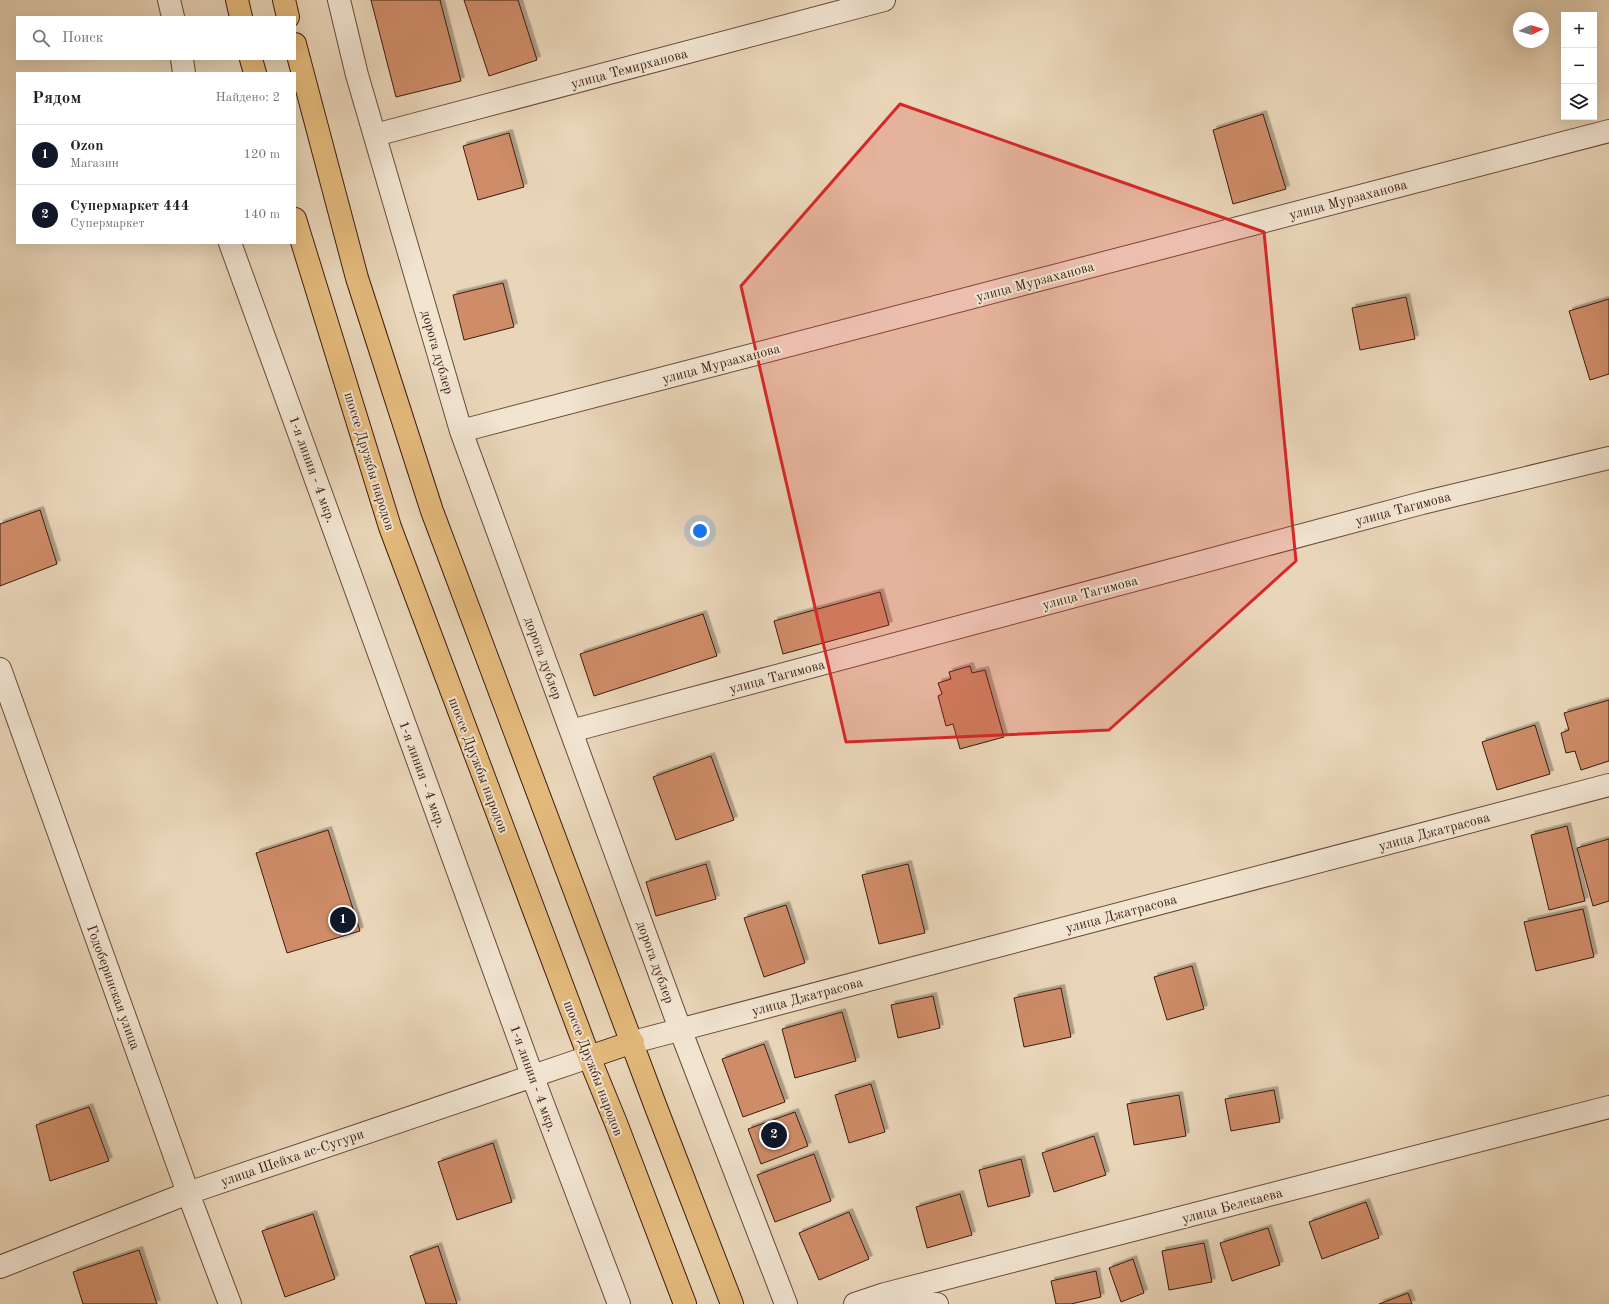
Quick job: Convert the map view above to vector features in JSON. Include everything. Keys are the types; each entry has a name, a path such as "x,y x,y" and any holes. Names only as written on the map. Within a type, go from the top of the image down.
{"main road":[{"path":"237,0 241,16"},
{"path":"284,0 288,16"},
{"path":"296,48 358,278 432,511 657,1110 732,1304"},
{"path":"251,60 255,72"},
{"name":"шоссе Дружбы народов","path":"296,222 390,526 589,1057 616,1123 685,1304"},
{"path":"589,1057 632,1042"}],"street":[{"path":"169,0 173,16"},
{"name":"дорога дублер","path":"339,0 357,75 461,431 680,1029 786,1304"},
{"name":"улица Темирханова","path":"375,135 884,0"},
{"path":"182,60 184,72"},
{"name":"улица Мурзаханова","path":"461,431 1609,132"},
{"name":"1-я линия - 4 мкр.","path":"230,244 532,1075 619,1304"},
{"name":"улица Тагимова","path":"571,731 1414,505 1609,458"},
{"name":"Годоберинская улица","path":"0,669 188,1192 230,1304"},
{"name":"улица Джатрасова","path":"632,1042 1609,785"},
{"name":"улица Шейха ас-Сугури","path":"0,1267 188,1192 589,1057"},
{"name":"улица Белекаева","path":"855,1304 885,1294 1609,1107"},
{"path":"885,1294 937,1304"}],"highlighted area":[{"path":"900,104 1264,232 1296,561 1109,730 846,742 741,286"}],"building":[{"path":"371,0 440,0 461,81 396,97"},
{"path":"464,0 518,0 537,60 489,76"},
{"path":"1263,114 1286,189 1233,204 1213,130"},
{"path":"509,133 524,187 478,200 463,146"},
{"path":"503,283 514,327 464,340 453,295"},
{"path":"1406,297 1415,339 1360,350 1352,308"},
{"path":"1609,299 1609,374 1590,380 1569,311"},
{"path":"40,510 57,564 0,586 0,524"},
{"path":"880,592 889,625 783,654 774,621"},
{"path":"703,614 717,656 594,696 580,654"},
{"path":"970,666 972,673 985,670 1004,737 960,749 953,724 946,726 938,696 942,694 938,683 951,679 949,672"},
{"path":"1609,700 1609,761 1581,770 1575,751 1566,753 1561,733 1569,730 1564,713"},
{"path":"1535,725 1550,774 1497,790 1482,742"},
{"path":"711,756 734,820 676,840 653,777"},
{"path":"1567,826 1585,901 1549,910 1531,835"},
{"path":"328,830 360,931 287,953 256,853"},
{"path":"1609,839 1609,901 1593,906 1577,848"},
{"path":"706,864 716,899 656,916 646,882"},
{"path":"908,864 925,933 879,944 862,875"},
{"path":"786,905 805,963 764,977 744,918"},
{"path":"1583,909 1594,957 1536,971 1524,922"},
{"path":"1192,966 1204,1009 1167,1020 1154,977"},
{"path":"1061,988 1071,1037 1024,1047 1014,998"},
{"path":"933,996 940,1028 898,1038 891,1005"},
{"path":"842,1012 856,1061 795,1078 782,1029"},
{"path":"764,1044 785,1102 743,1117 722,1059"},
{"path":"871,1084 885,1132 849,1143 835,1095"},
{"path":"1274,1090 1280,1122 1231,1131 1225,1099"},
{"path":"1179,1095 1186,1136 1134,1145 1127,1104"},
{"path":"89,1107 109,1161 50,1181 36,1125"},
{"path":"795,1112 808,1146 761,1164 748,1129"},
{"path":"1094,1136 1106,1175 1054,1192 1042,1153"},
{"path":"493,1143 512,1202 457,1220 438,1162"},
{"path":"814,1154 831,1201 775,1222 757,1175"},
{"path":"1021,1159 1030,1196 988,1207 979,1170"},
{"path":"960,1194 972,1235 927,1248 916,1207"},
{"path":"1366,1202 1379,1238 1322,1259 1309,1222"},
{"path":"849,1212 869,1259 819,1280 799,1233"},
{"path":"313,1214 335,1279 285,1297 262,1231"},
{"path":"1268,1228 1280,1265 1232,1281 1220,1243"},
{"path":"1204,1243 1212,1282 1169,1290 1162,1251"},
{"path":"438,1246 457,1304 426,1304 410,1256"},
{"path":"139,1250 157,1304 83,1304 73,1272"},
{"path":"1133,1259 1144,1293 1121,1302 1109,1268"},
{"path":"1096,1271 1101,1297 1071,1304 1056,1304 1051,1281"},
{"path":"1408,1293 1412,1304 1379,1304"}],"place":[{"name":"Ozon","path":"343,920"},
{"name":"Супермаркет 444","path":"774,1135"}]}
